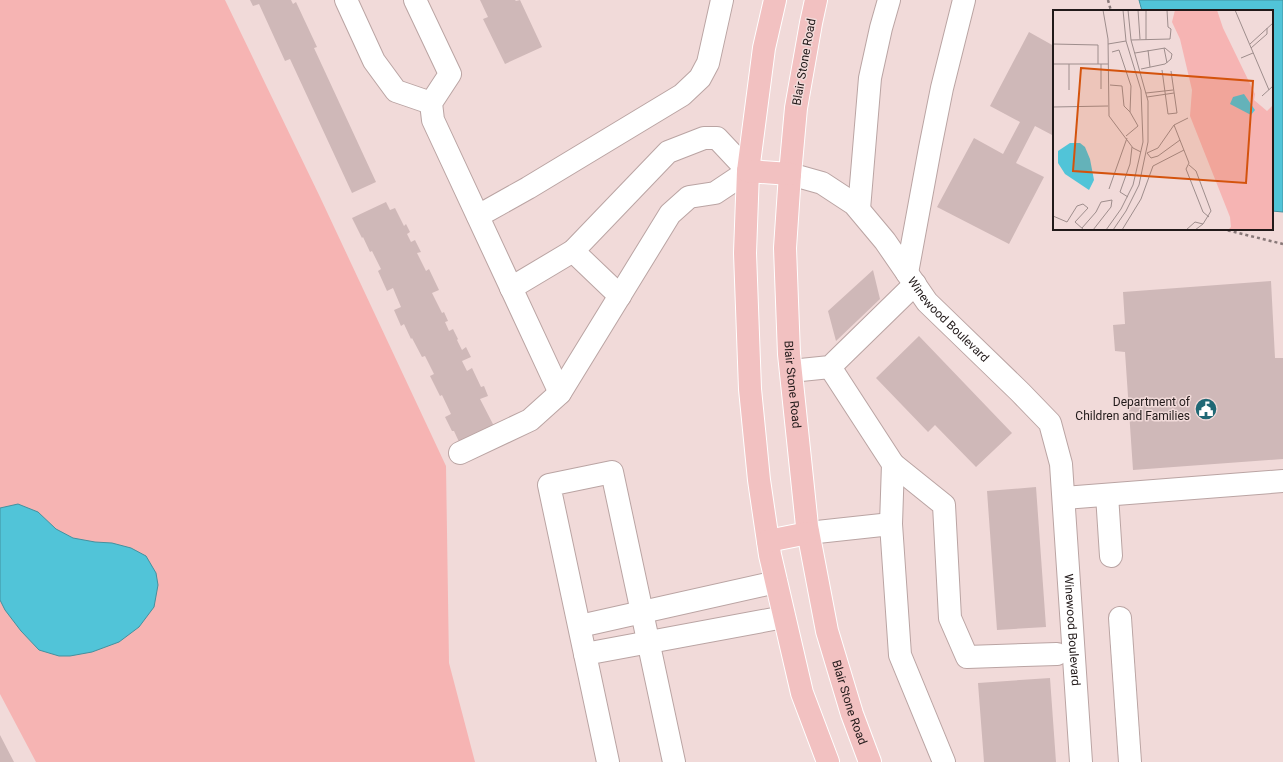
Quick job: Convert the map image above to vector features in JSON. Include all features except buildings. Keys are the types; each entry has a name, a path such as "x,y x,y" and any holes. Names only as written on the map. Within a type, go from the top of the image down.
{"main road":[{"path":"775,0 764,48 748,172 745,253 750,388 759,480 776,582 802,693 828,762"},
{"name":"Blair Stone Road","path":"816,0 810,23 796,108 790,174 785,248 789,354 808,534 827,631 852,714 870,762"},
{"path":"748,172 790,174"},
{"path":"768,541 808,534"}],"lane":[{"path":"346,0 374,61 396,91 432,103"},
{"path":"415,0 450,74 432,103 433,120 560,393"},
{"path":"478,216 528,188 682,95 700,78 708,63 722,0"},
{"path":"859,209 870,78 889,0"},
{"path":"791,371 830,367 911,278 930,148 942,88 964,0"},
{"path":"460,453 530,420 560,393 670,214 690,197 715,193 748,172 717,138 704,138 668,152 573,251 511,288"},
{"name":"Winewood Boulevard","path":"790,174 822,183 854,204 885,241 927,302 1050,423 1061,464 1081,762"},
{"path":"573,251 620,296"},
{"path":"830,367 893,464 944,505 950,618 967,656 1057,654"},
{"path":"893,464 891,524 900,655 944,762"},
{"path":"608,762 549,485 612,472 674,762"},
{"path":"1064,498 1283,481"},
{"path":"1107,495 1111,556"},
{"path":"808,534 891,524"},
{"path":"580,626 776,582"},
{"path":"585,654 784,617"},
{"path":"1120,618 1130,762"}],"path":[{"path":"1108,0 1111,10"},
{"path":"1226,230 1283,244"}],"shaded area":[{"path":"0,0 225,0 320,197 446,466 449,663 475,762 36,762 0,694"}],"water":[{"path":"1139,0 1283,0 1283,212 1273,211 1273,10 1142,10"},
{"path":"18,504 38,512 56,529 73,538 112,543 131,548 146,556 156,573 158,585 154,607 139,627 119,642 92,652 70,656 59,656 39,650 21,631 5,610 0,600 0,508"}],"place":[{"name":"Department of Children and Families","path":"1206,409"}]}
